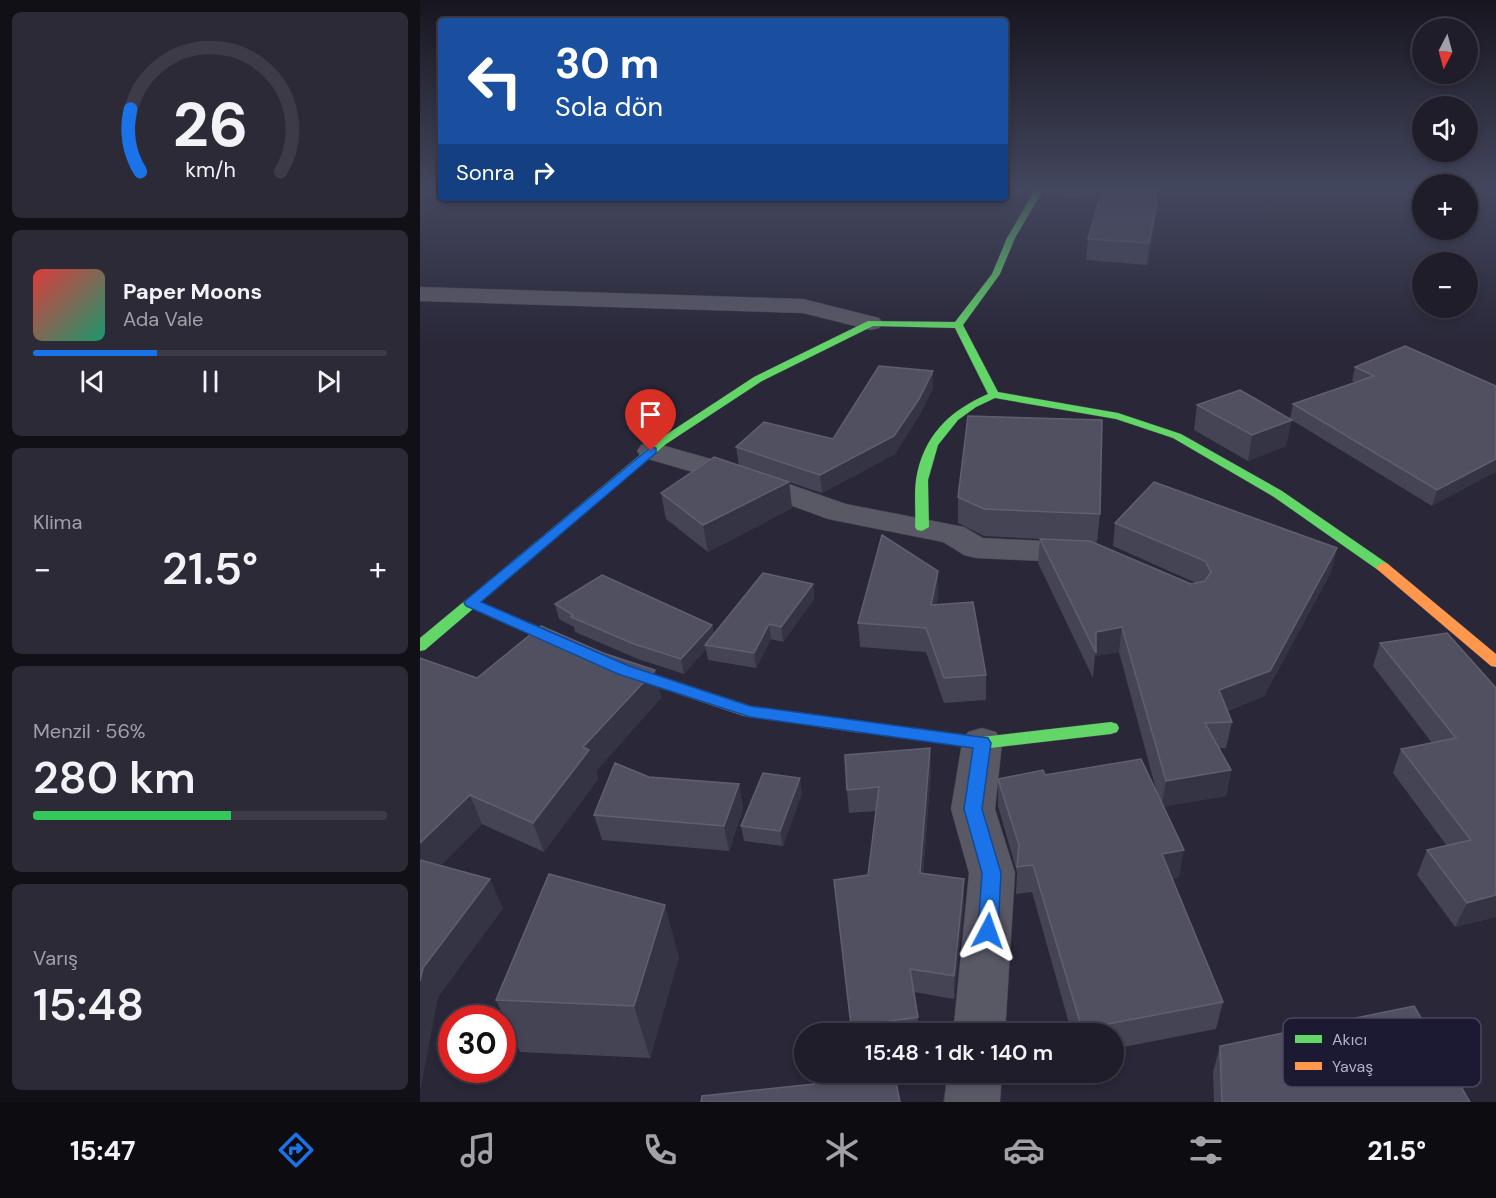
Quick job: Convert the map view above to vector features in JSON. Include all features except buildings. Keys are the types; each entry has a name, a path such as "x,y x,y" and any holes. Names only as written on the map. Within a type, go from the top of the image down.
{"street":[{"path":"958,325 996,274 1010,241"},
{"path":"420,294 803,306 872,323 958,325"},
{"path":"420,646 651,451 710,408 758,380 872,323"},
{"path":"958,325 994,395"},
{"path":"922,527 922,480 932,444 954,418 994,395 1118,416 1177,436 1278,495 1388,570 1496,662"},
{"path":"651,451 735,475 839,512 953,534 976,548 1094,553 1116,562"},
{"path":"471,603 624,670 750,712 982,743 1111,728"},
{"path":"980,1023 992,873 973,809 982,743"},
{"path":"972,1102 974,1083"}],"traffic: fast":[{"path":"958,325 996,274 1010,241"},
{"path":"420,646 662,442 758,379 871,323 958,325"},
{"path":"958,325 994,395"},
{"path":"922,527 922,480 932,444 954,418 972,405 994,395 1118,416 1177,436 1278,494 1383,567"},
{"path":"861,727 982,743 1111,728"}],"traffic: slow":[{"path":"1383,567 1496,662"},
{"path":"471,603 624,670 750,712 861,727"}],"route":[{"path":"651,451 545,538 471,603 624,670 750,712 982,743 973,809 992,873 988,931"}]}
